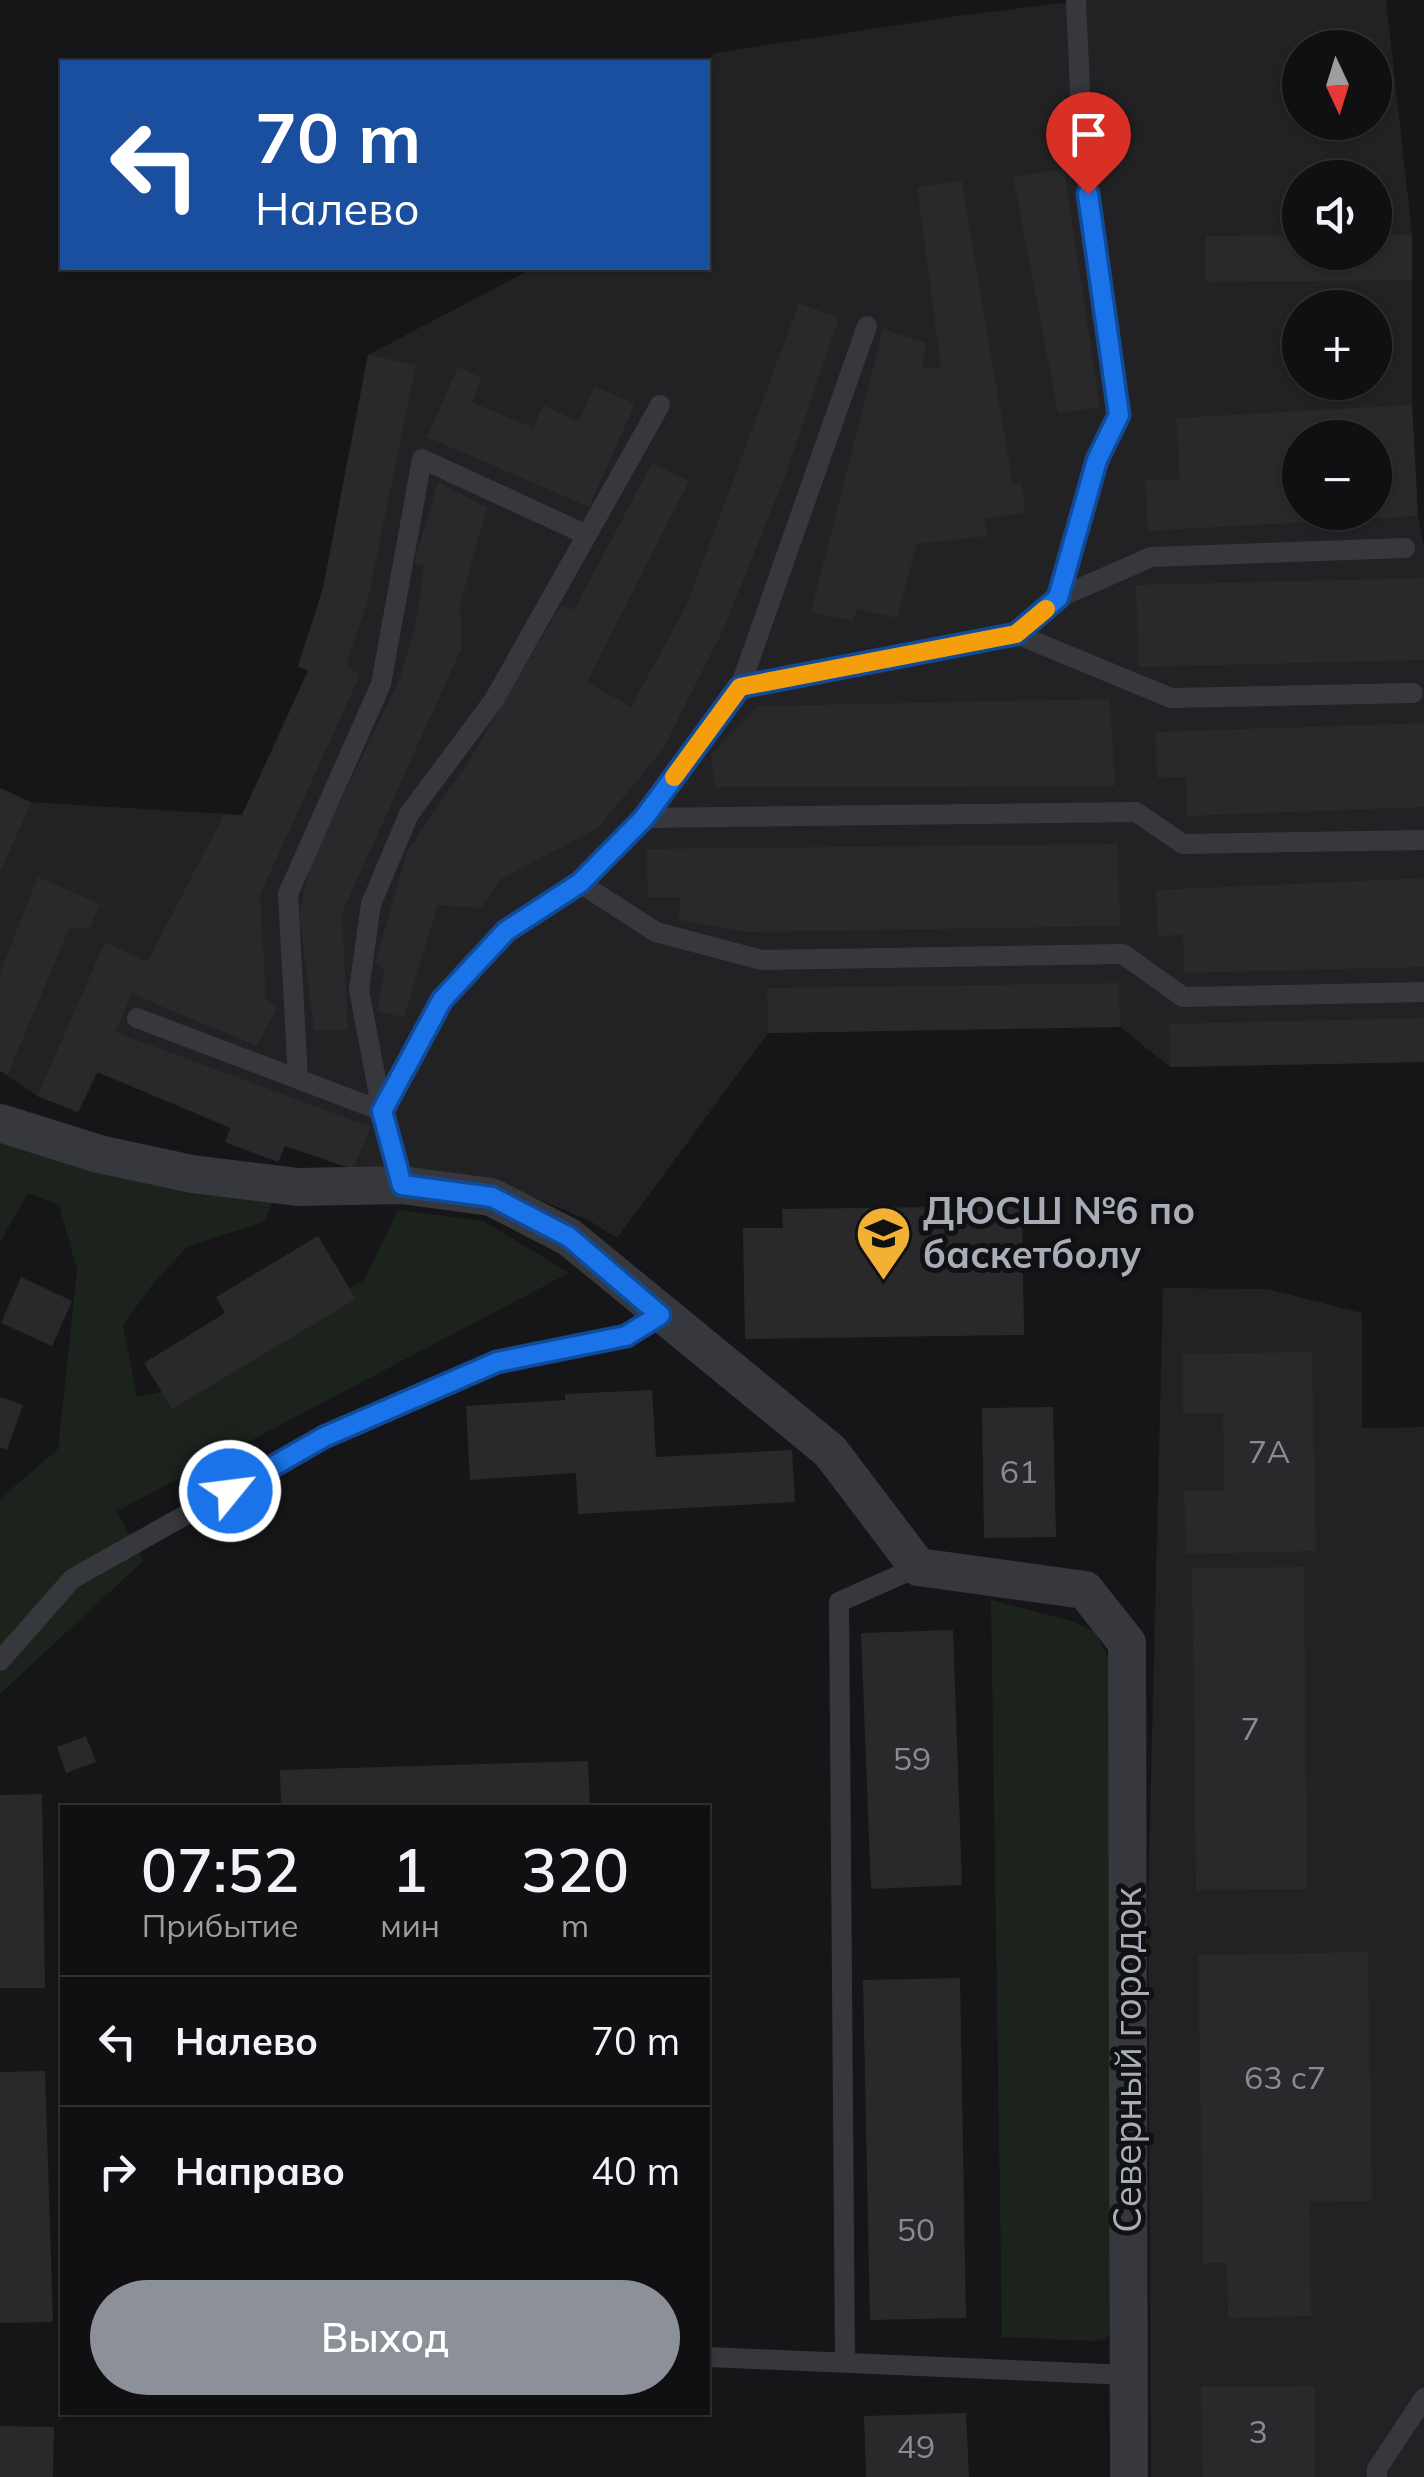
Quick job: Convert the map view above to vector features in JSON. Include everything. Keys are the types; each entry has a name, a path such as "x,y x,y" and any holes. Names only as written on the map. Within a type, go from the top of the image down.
{"street":[{"path":"0,1123 99,1154 192,1174 298,1187 402,1185 492,1197 569,1237 830,1451 918,1567"},
{"name":"Северный городок","path":"918,1567 1085,1590 1127,1643 1129,2477"}],"lane":[{"path":"1058,598 1097,460 1119,415 1083,158 1076,0"},
{"path":"382,1111 442,1000 506,931 580,883 644,818 740,687 867,326"},
{"path":"402,1185 382,1111 359,990 371,904 409,814 494,700 660,406"},
{"path":"298,1079 288,894 381,684 422,458 587,535"},
{"path":"740,687 1016,634 1058,598 1151,558 1404,548"},
{"path":"1016,634 1170,698 1413,693"},
{"path":"644,818 1136,812 1183,844 1424,840"},
{"path":"580,883 656,932 762,960 1123,954 1183,997 1424,992"},
{"path":"137,1018 382,1111"},
{"path":"0,1662 72,1580 324,1437 497,1362 626,1336 660,1315"},
{"path":"845,2362 839,1602 918,1567"},
{"path":"710,2357 1128,2375"},
{"path":"1377,2477 1377,2469 1424,2398"}],"shaded area":[{"path":"1088,0 1386,0 1389,30 1282,30 1282,140 1392,140 1392,54 1412,234 1412,405 1418,516 1424,547 1424,1062 1170,1067 1120,1027 768,1033 617,1238 590,1221 498,1182 353,1169 285,1146 278,1162 225,1142 230,1128 98,1072 78,1112 37,1096 0,1071 0,789 31,802 242,815 308,671 298,666 323,588 368,355 529,270 710,270 710,60 714,53"},
{"path":"0,1143 90,1170 274,1199 264,1222 188,1246 155,1281 123,1325 137,1397 183,1387 364,1280 398,1210 483,1221 569,1273 117,1511 143,1561 0,1694 0,1499 58,1449 77,1270 59,1205 28,1193 0,1242"},
{"path":"1163,1288 1267,1289 1362,1313 1362,1428 1424,1427 1424,2477 1151,2477 1148,1902"},
{"path":"991,1600 1071,1621 1095,1632 1113,1666 1114,2328 1106,2338 1094,2341 1002,2337"}],"building":[{"path":"1064,169 1100,407 1058,413 1013,177"},
{"path":"962,181 1013,485 1022,484 1025,513 985,518 987,536 917,544 897,618 857,609 853,621 811,612 883,329 926,343 922,368 941,367 917,187"},
{"path":"1412,234 1412,280 1206,282 1206,236 1282,235 1282,270 1392,270 1392,235"},
{"path":"799,303 839,318 786,474 723,630 663,749 598,828 501,879 481,908 438,905 404,1017 377,1011 384,970 375,963 407,852 470,759 561,605 574,610 652,463 689,481 587,682 631,707 687,604"},
{"path":"368,355 416,365 367,604 346,665 360,675 260,895 266,999 277,1008 257,1046 132,994 115,1032 371,1127 353,1169 285,1146 278,1162 225,1142 231,1128 97,1072 78,1112 37,1096 105,942 147,962 224,815 242,815 308,671 298,666 323,589"},
{"path":"458,367 482,378 472,402 533,428 543,405 579,422 594,386 635,404 589,507 427,437"},
{"path":"1412,405 1418,516 1392,517 1392,420 1282,420 1282,524 1148,531 1145,480 1180,479 1176,418"},
{"path":"438,482 487,507 460,605 462,647 342,913 348,1030 314,1030 299,915 310,865 400,678 416,622 424,566 414,563"},
{"path":"1424,578 1424,660 1138,667 1136,585"},
{"path":"1110,699 1115,786 714,787 711,754 758,706"},
{"path":"1424,723 1424,807 1187,816 1186,777 1157,778 1155,732"},
{"path":"0,788 31,802 0,873"},
{"path":"1118,844 1120,926 745,932 679,920 680,897 648,897 646,849"},
{"path":"38,877 100,904 90,927 69,929 8,1074 0,1071 0,973"},
{"path":"1424,878 1424,967 1184,973 1183,935 1158,936 1156,890"},
{"path":"1119,983 1120,1027 768,1033 767,988"},
{"path":"1424,1018 1424,1062 1170,1067 1169,1024"},
{"name":"ДЮСШ №6 по баскетболу","path":"1022,1206 1024,1335 745,1339 743,1228 783,1228 782,1209"},
{"path":"318,1236 356,1299 172,1409 144,1363 225,1313 216,1297"},
{"path":"21,1277 72,1301 52,1346 1,1323"},
{"path":"1312,1352 1316,1551 1186,1554 1184,1491 1224,1490 1223,1413 1183,1413 1182,1354"},
{"path":"652,1390 656,1457 792,1450 795,1502 578,1514 576,1473 470,1480 466,1406 565,1400 565,1394"},
{"path":"0,1397 23,1405 7,1450 0,1447"},
{"path":"1053,1407 1056,1537 984,1538 982,1408"},
{"path":"1304,1567 1307,1889 1196,1890 1192,1568"},
{"path":"953,1630 962,1885 871,1889 861,1633"},
{"path":"86,1736 96,1762 66,1773 57,1747"},
{"path":"588,1761 590,1805 281,1805 280,1770"},
{"path":"42,1794 45,1988 0,1988 0,1795"},
{"path":"1368,1952 1372,2201 1310,2202 1311,2316 1228,2318 1227,2263 1203,2263 1198,1955"},
{"path":"960,1978 966,2318 870,2320 863,1980"},
{"path":"45,2071 53,2322 0,2323 0,2072"},
{"path":"1315,2386 1315,2477 1202,2477 1201,2387"},
{"path":"966,2413 969,2477 866,2477 864,2416"},
{"path":"0,2426 54,2427 53,2477 0,2477"}],"slow traffic":[{"path":"674,777 740,687 1016,634 1046,609"}],"place":[{"name":"ДЮСШ №6 по баскетболу","path":"884,1282"}],"route":[{"path":"230,1491 324,1437 497,1362 626,1336 660,1315 569,1237 492,1197 402,1185 382,1111 442,1000 506,931 580,883 644,818 740,687 1016,634 1058,598 1097,460 1119,415 1088,194"}]}
